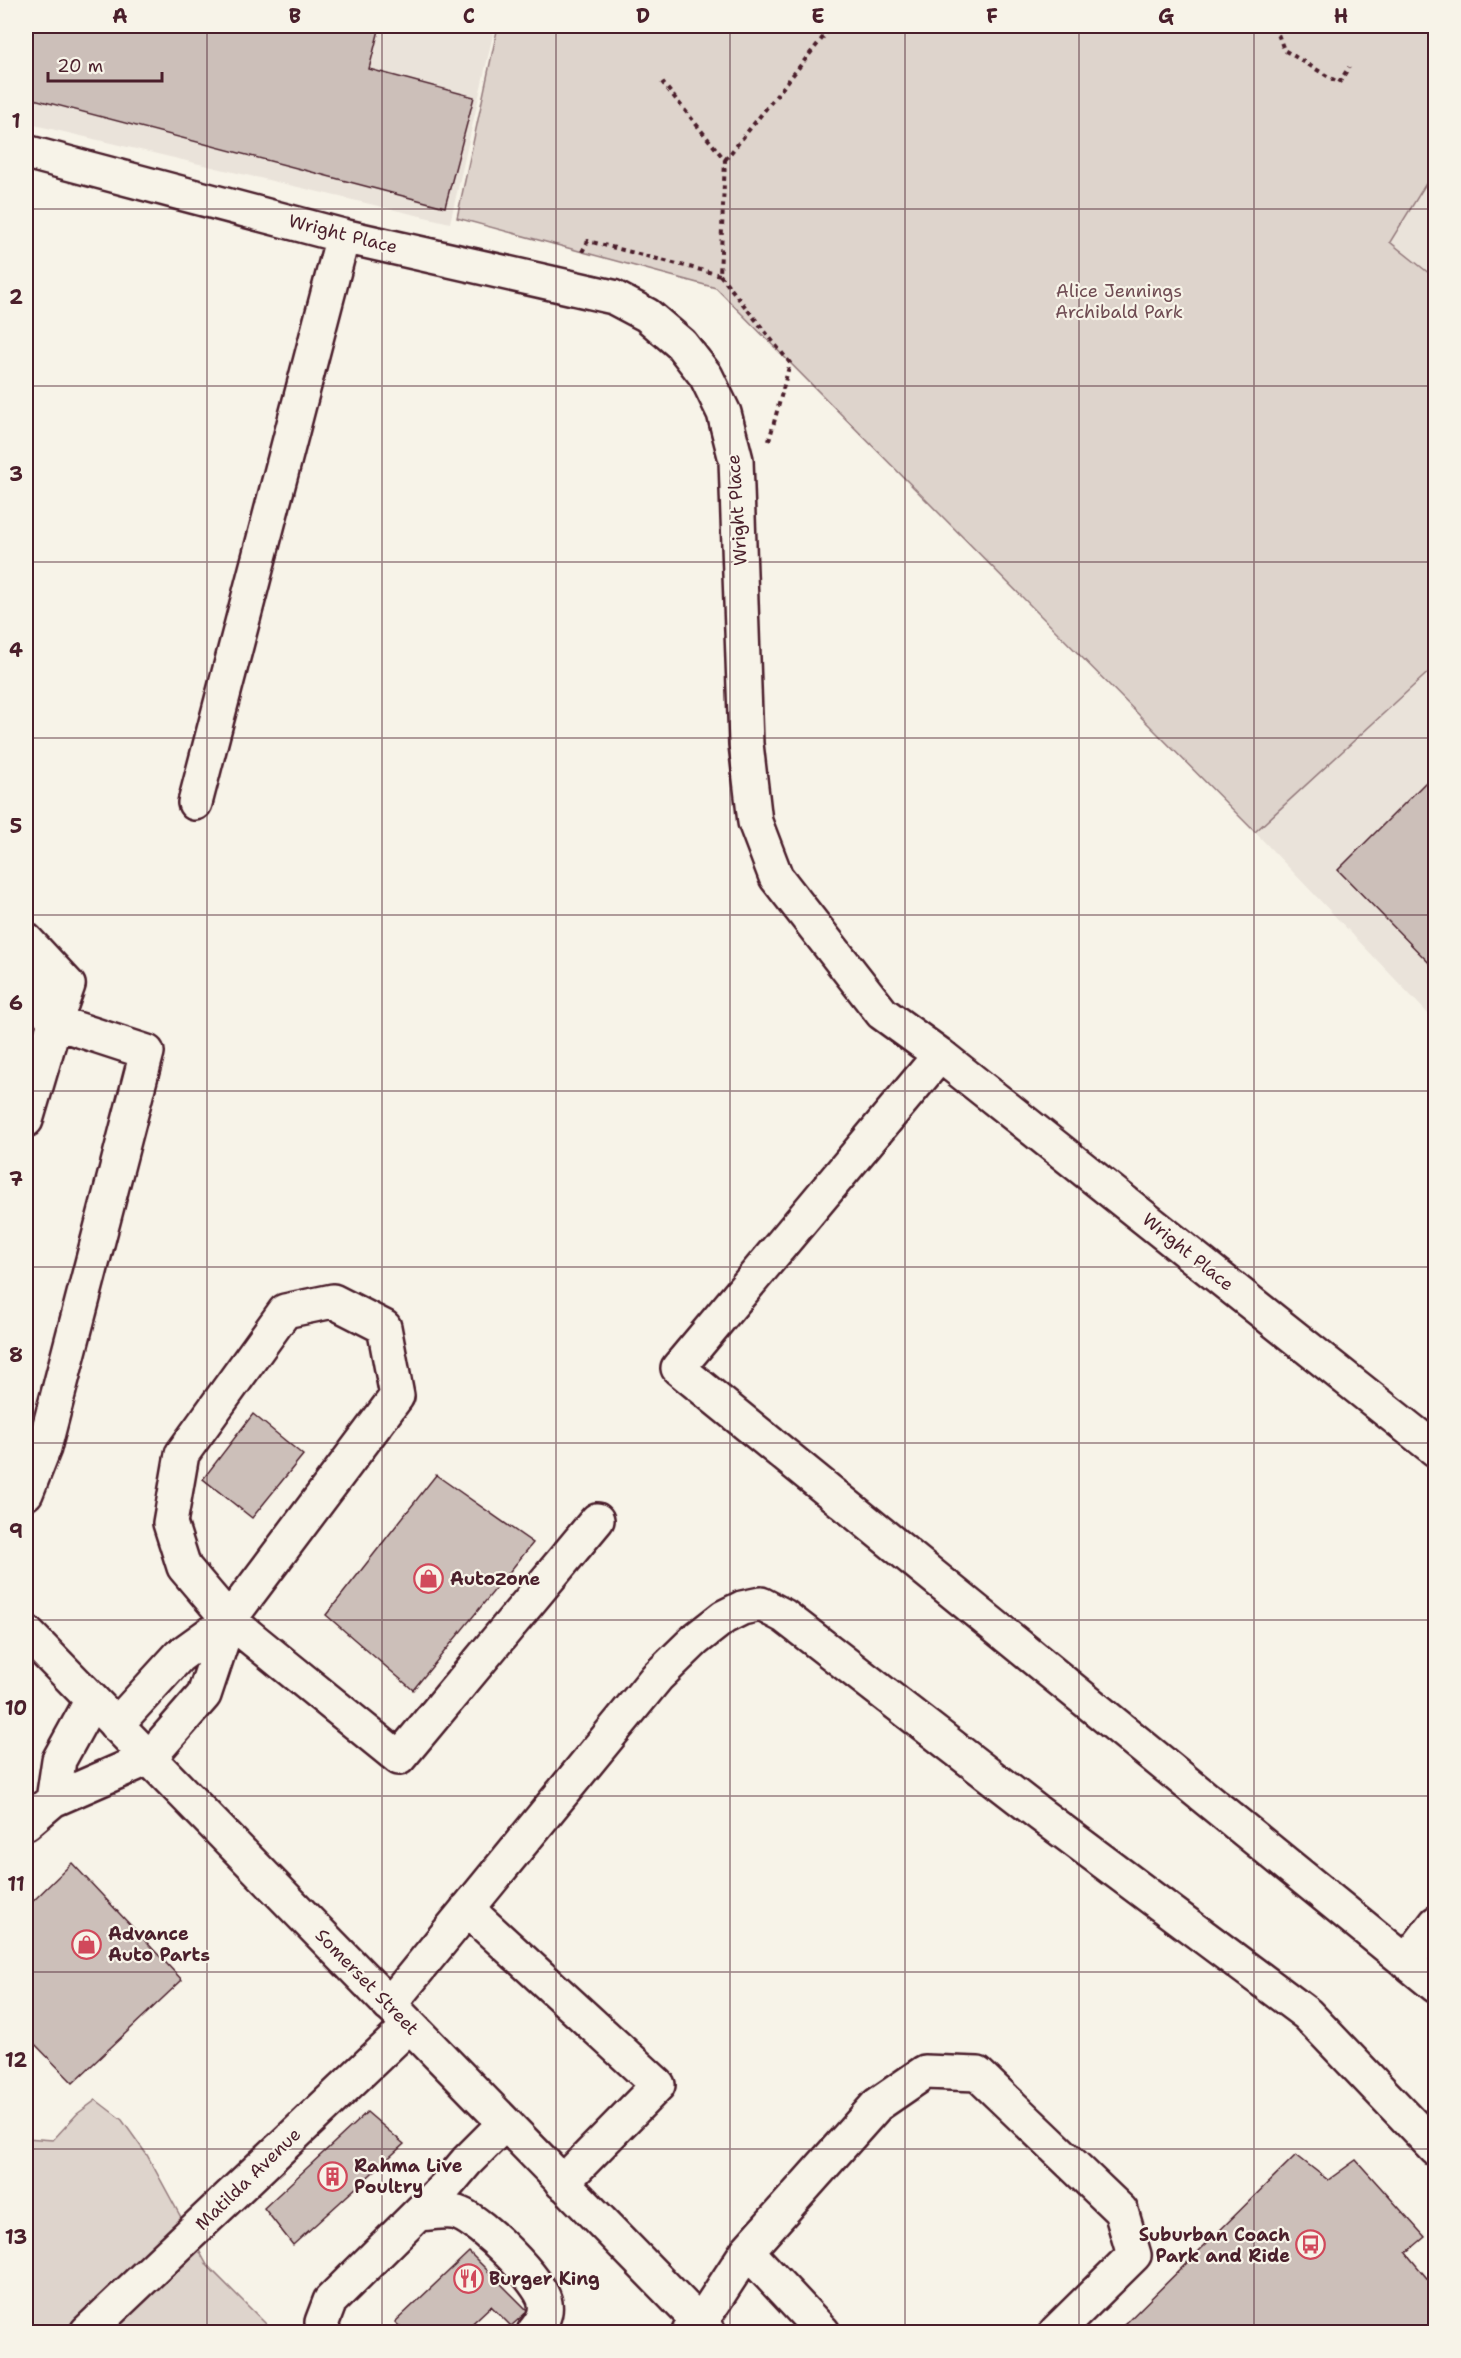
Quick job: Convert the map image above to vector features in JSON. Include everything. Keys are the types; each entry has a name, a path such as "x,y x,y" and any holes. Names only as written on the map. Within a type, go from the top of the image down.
{"street":[{"name":"Wright Place","path":"26,152 343,236 613,297 647,315 681,344 706,376 724,413 736,460 746,744 755,822 776,877 882,1013 940,1055 1436,1450"},
{"path":"195,803 343,236"},
{"path":"26,940 68,985 26,1120"},
{"path":"26,980 55,1022"},
{"path":"26,1005 55,1022 147,1052 35,1442 26,1493"},
{"path":"940,1055 678,1368 1436,1986"},
{"path":"116,1725 179,1656 229,1620 397,1396 384,1327 333,1301 285,1311 182,1454 170,1523 184,1567 229,1620 399,1758 597,1520"},
{"name":"Matilda Avenue","path":"87,2332 399,2015 467,1909 657,1677 723,1617 742,1608 761,1604 784,1616 1037,1812 1307,2014 1436,2149"},
{"path":"26,1823 53,1800 149,1758 204,1695 229,1620"},
{"name":"Somerset Street","path":"26,1632 562,2183 699,2329"},
{"path":"53,1800 59,1760 92,1700"},
{"path":"467,1909 658,2085 562,2183"},
{"path":"1406,1962 1436,1923"},
{"path":"699,2329 747,2251 876,2105 925,2072 978,2074 1120,2211 1134,2255 1056,2332"},
{"path":"323,2332 322,2322 330,2301 504,2124"},
{"path":"418,2214 458,2213 486,2230 536,2284 543,2296 545,2312 534,2332"},
{"path":"747,2251 823,2332"}],"path":[{"path":"720,274 725,160 832,26"},
{"path":"1275,26 1284,50 1339,83 1349,67"},
{"path":"663,82 725,160"},
{"path":"563,284 588,240 720,274 790,363 768,446"}],"shaded area":[{"path":"26,26 495,26 450,223 26,123"},
{"path":"1435,169 1435,278 1390,242"},
{"path":"1435,666 1435,1021 1255,832"}],"green space":[{"name":"Alice Jennings Archibald Park","path":"498,26 1435,26 1435,169 1390,242 1435,278 1435,666 1255,832 716,288 457,218"},
{"path":"96,2100 122,2120 147,2155 207,2265 274,2332 26,2332 26,2138 53,2140 77,2114"}],"building":[{"path":"26,26 380,26 369,69 474,97 445,207 26,97"},
{"path":"1436,772 1436,970 1338,870"},
{"path":"253,1414 303,1455 252,1518 203,1479"},
{"name":"AutoZone","path":"436,1475 533,1543 413,1690 326,1615"},
{"name":"Advance Auto Parts","path":"72,1863 182,1980 73,2083 26,2035 26,1908"},
{"name":"Rahma Live Poultry","path":"367,2112 404,2144 293,2245 264,2208"},
{"name":"Suburban Coach Park and Ride","path":"1296,2155 1328,2180 1356,2160 1425,2237 1406,2253 1436,2289 1436,2332 1117,2332"},
{"name":"Burger King","path":"469,2252 528,2311 511,2326 491,2306 463,2332 405,2332 395,2322"}],"place":[{"name":"AutoZone","path":"429,1579"},
{"name":"Advance Auto Parts","path":"87,1944"},
{"name":"Rahma Live Poultry","path":"333,2176"},
{"name":"Suburban Coach Park and Ride","path":"1311,2245"},
{"name":"Burger King","path":"468,2279"}]}
